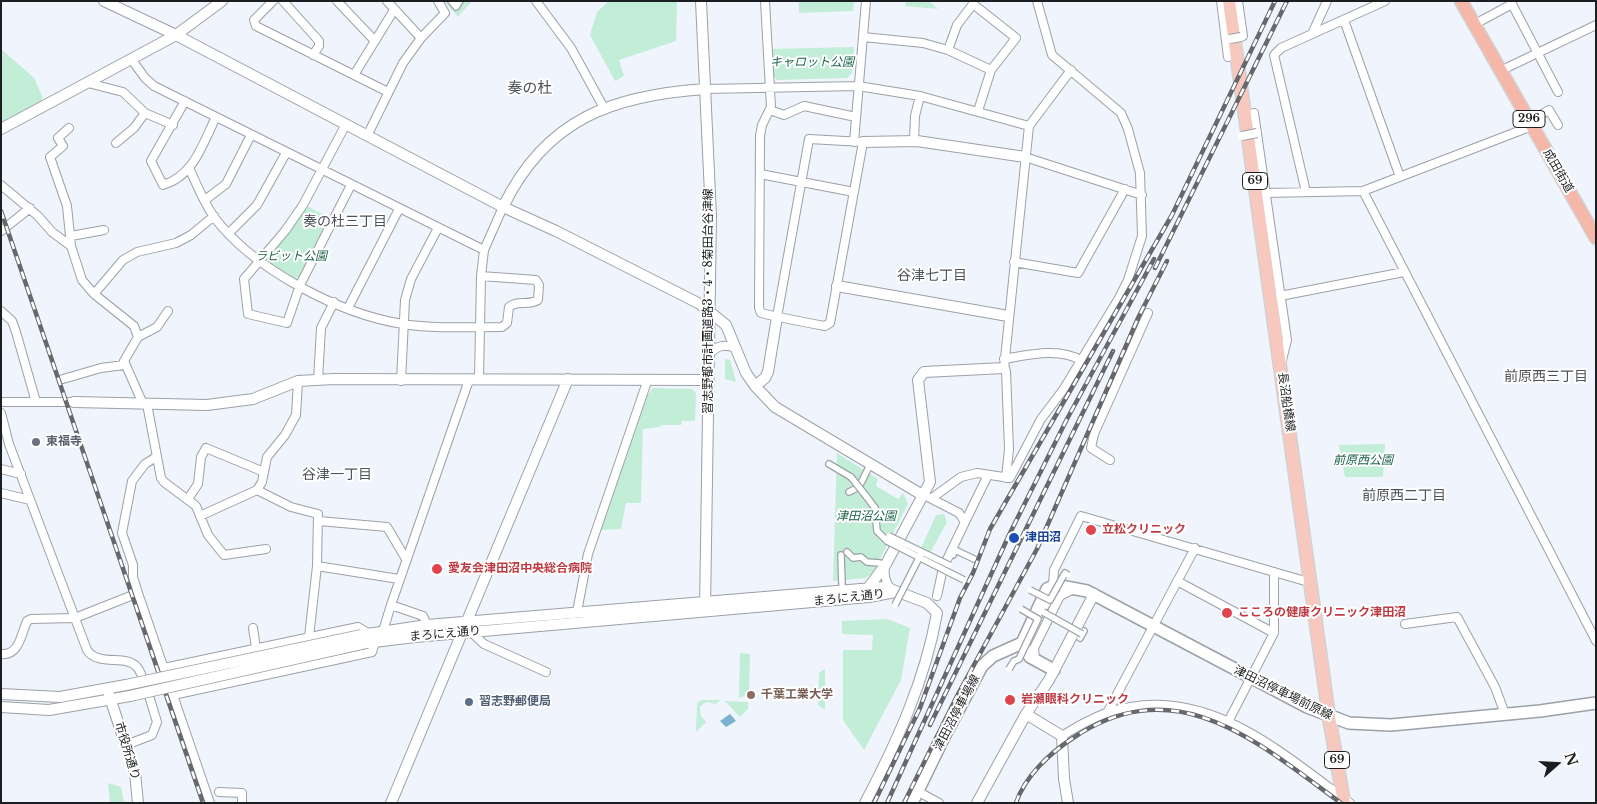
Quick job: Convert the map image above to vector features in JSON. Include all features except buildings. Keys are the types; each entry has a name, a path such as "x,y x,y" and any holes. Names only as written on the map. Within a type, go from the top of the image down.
{"highway":[{"name":"成田街道","path":"1462,1 1596,238"}],"main road":[{"name":"長沼船橋線","path":"1229,1 1312,583 1329,716 1346,801"},
{"path":"1054,670 1035,660 1027,653 1022,642 1045,593 1053,585 1078,588"},
{"name":"津田沼停車場前原線","path":"1078,588 1094,594 1250,678 1329,716 1348,723 1376,726 1596,703"},
{"name":"津田沼停車場線","path":"912,803 982,666 998,652 1022,642"}],"street":[{"path":"104,1 176,35 368,134 503,207 556,231 700,304 726,324 746,373 770,402 788,415 928,497 959,513 965,522"},
{"path":"1,129 176,35 222,1"},
{"path":"273,1 254,20 256,26 388,92"},
{"path":"283,1 318,41 319,46 313,55"},
{"path":"337,1 375,41"},
{"path":"387,1 421,38"},
{"path":"368,134 403,63 421,38 445,13 438,1"},
{"path":"451,1 456,7 460,1"},
{"path":"536,1 571,48 604,108"},
{"name":"習志野都市計画道路3・4・8菊田台谷津線","path":"701,1 710,180 710,311 705,605"},
{"path":"765,1 770,110 761,131 759,308 761,313 825,326 830,323 854,192 859,142 856,117 866,1"},
{"path":"868,588 928,497 961,477 977,474 1010,478 1041,419 1064,390 1119,298 1139,249 1142,236 1142,195 1134,150 1121,113 1052,55 1037,1"},
{"path":"1221,1 1229,39 1228,57"},
{"path":"1229,39 1243,36 1238,1"},
{"path":"1312,34 1327,1"},
{"path":"1306,192 1274,55 1281,48 1385,1"},
{"path":"948,50 957,25 973,4 1016,38 991,70 978,111"},
{"path":"1475,24 1512,4 1558,92"},
{"path":"354,75 394,10"},
{"path":"1344,20 1400,176"},
{"path":"1500,70 1596,25"},
{"path":"863,37 923,43 948,50 991,70"},
{"path":"132,60 145,78 154,86 484,250"},
{"path":"1006,478 1008,449 1006,371 1004,364 1029,126 1071,70"},
{"path":"88,83 123,92 144,113 173,125"},
{"path":"383,631 406,559 474,380 484,250 517,181 544,148 572,124 604,108 645,95 706,89 858,86 920,96 1029,126"},
{"path":"914,141 914,116 920,96"},
{"path":"185,101 151,161 163,185 190,170 216,117"},
{"path":"770,110 784,115 804,106 856,117"},
{"path":"1266,193 1363,191 1531,123 1549,110 1558,125"},
{"path":"116,143 134,128 144,113"},
{"path":"1254,113 1287,340 1281,362"},
{"path":"346,124 303,205 244,279 248,314 287,323 300,285 351,185"},
{"path":"69,128 58,138 63,146 50,157 63,191 71,246 82,280 94,294 134,326 138,337"},
{"path":"1258,134 1242,136 1270,337 1272,346 1281,362"},
{"path":"205,200 226,184 250,135"},
{"path":"755,386 765,378 768,372 809,139 859,142 914,141 1025,157 1142,195"},
{"path":"229,233 257,204 286,153"},
{"path":"190,170 214,216 229,233 260,261 300,285 334,302 371,317 404,324 502,327 507,323 509,307 513,304 533,304 538,300 539,285 536,280 481,276"},
{"path":"760,174 854,192"},
{"path":"1,185 30,208 52,232 71,246"},
{"path":"1014,262 1078,273 1125,188"},
{"path":"1363,191 1596,641"},
{"path":"1,231 30,208"},
{"path":"348,308 400,209"},
{"path":"94,294 123,260 137,252 176,243 191,235 214,216"},
{"path":"401,381 405,300 411,280 438,228"},
{"path":"71,236 104,230"},
{"path":"1280,296 1404,272"},
{"path":"837,286 1008,316"},
{"path":"318,380 320,328 334,302"},
{"path":"1,311 12,321 36,402"},
{"path":"124,365 138,337 157,327 168,311"},
{"path":"1110,460 1091,448 1094,434 1148,313"},
{"path":"709,355 720,346 727,345 736,348"},
{"path":"928,497 930,482 918,380 924,372 1004,364 1062,354 1075,356 1082,361"},
{"path":"63,379 101,368 124,365"},
{"path":"124,365 145,404 156,457 164,482 196,506 208,535 224,555 266,549"},
{"path":"391,803 466,629 568,378"},
{"path":"126,745 152,735 157,722 138,668 130,663 91,656 2,424 2,402 207,405 253,399 298,381 318,380 401,381 568,378 709,380"},
{"path":"577,612 588,554 648,379"},
{"path":"200,516 257,490 262,482 267,457 286,435 296,415 298,381"},
{"path":"188,499 198,484 201,457 206,448 264,472"},
{"path":"156,457 145,464 132,481 122,533 133,565 133,577 138,593 210,803"},
{"path":"829,464 844,471 851,477 875,508 877,531 889,540 947,568 964,580"},
{"path":"1,469 21,474"},
{"path":"849,492 858,487 868,469"},
{"path":"865,803 918,692 931,644 944,568 988,475"},
{"path":"257,490 291,507 318,514 317,566 309,637"},
{"path":"1,493 30,500"},
{"path":"1053,585 1054,570 1081,516 1312,583"},
{"path":"319,521 387,527 406,559"},
{"path":"1107,713 1195,548"},
{"path":"947,568 955,550 974,559"},
{"path":"842,584 844,553 853,558 861,557 867,562 883,563"},
{"path":"896,606 921,555"},
{"path":"883,563 887,584 899,598"},
{"path":"317,566 399,579"},
{"path":"1229,720 1274,633 1274,572"},
{"path":"1009,669 1014,661 1018,659 1038,619 1065,573 1068,575"},
{"path":"937,613 928,603 933,602 937,596 942,579"},
{"path":"1177,582 1274,633"},
{"name":"まろにえ通り","path":"1,694 40,698 107,690 368,638 705,605 824,591 885,587 899,598"},
{"path":"1035,660 1034,648 1060,596 1078,588"},
{"path":"1030,590 1050,600"},
{"path":"1,654 10,654 16,649 27,621 31,619 75,618 138,593"},
{"path":"978,803 1026,714 1054,670 1094,594"},
{"name":"まろにえ通り","path":"1,707 49,710 110,700 368,638 383,631 427,625 466,629 577,612 869,597 899,598 928,603"},
{"path":"391,605 423,616 427,625"},
{"path":"1021,609 1038,619"},
{"path":"1043,612 1082,634"},
{"path":"1405,624 1457,617 1495,687 1505,714"},
{"path":"164,668 358,627 368,638 372,652 173,695"},
{"path":"253,628 256,648"},
{"path":"466,629 484,644 546,672"},
{"name":"市役所通り","path":"107,690 135,773 138,803"},
{"path":"1062,736 1107,713 1145,706 1184,706 1229,720 1346,801"},
{"path":"1026,714 1062,736"},
{"path":"1062,736 1064,779 1068,803"},
{"path":"917,791 939,803"},
{"path":"219,792 242,793 242,803"}],"green space":[{"path":"444,1 472,1 458,17"},
{"path":"609,1 677,1 676,41 619,60 624,76 615,81 590,35 597,12"},
{"path":"799,1 854,1 853,11 799,13"},
{"path":"906,1 929,1 938,9 905,6"},
{"name":"キャロット公園","path":"854,47 852,73 847,78 777,80 772,74 771,49"},
{"path":"1,49 34,78 43,98 36,108 1,126"},
{"name":"ラビット公園","path":"307,206 330,218 301,277 294,279 268,264 268,258"},
{"path":"725,360 730,360 736,382 725,379"},
{"path":"653,388 692,389 696,393 695,421 682,421 681,425 661,425 660,427 643,429 641,503 626,503 621,529 601,530 647,396"},
{"name":"前原西公園","path":"1385,444 1383,477 1345,477 1339,445"},
{"name":"津田沼公園","path":"837,453 878,479 876,486 898,499 903,493 908,504 873,573 865,578 833,581"},
{"path":"944,514 947,522 930,553 921,548 936,515"},
{"path":"887,619 910,628 901,680 864,750 843,720 843,650 872,650 873,635 842,634 842,621"},
{"path":"740,653 750,654 749,694 739,698"},
{"path":"825,669 825,710 818,705 819,673"},
{"path":"701,700 720,700 716,704 706,702 700,707 701,716 706,722 696,732 697,703"},
{"path":"725,701 748,702 748,709 740,717"},
{"path":"108,783 121,787 124,803 110,803"}],"water":[{"path":"730,714 736,721 726,727 720,721"}],"railway":[{"path":"874,803 920,708 960,598 973,573 990,529 1172,215 1275,1"},
{"path":"1155,268 1287,1"},
{"path":"1,211 203,803"},
{"path":"887,803 1009,535 1067,419 1154,259"},
{"path":"904,803 957,696 1037,549 1139,316 1167,261"},
{"path":"930,725 1113,351"},
{"path":"1016,803 1025,784 1039,766 1064,744 1111,718 1147,710 1182,712 1215,722 1247,738 1279,758 1341,803"}],"place":[{"name":"東福寺","path":"36,442"},
{"name":"立松クリニック","path":"1091,530"},
{"name":"津田沼","path":"1014,538"},
{"name":"愛友会津田沼中央総合病院","path":"437,569"},
{"name":"こころの健康クリニック津田沼","path":"1227,613"},
{"name":"千葉工業大学","path":"751,695"},
{"name":"岩瀬眼科クリニック","path":"1010,700"},
{"name":"習志野郵便局","path":"469,702"}],"district":[{"name":"奏の杜","path":"530,89"},
{"name":"奏の杜三丁目","path":"345,222"},
{"name":"谷津七丁目","path":"932,276"},
{"name":"前原西三丁目","path":"1546,377"},
{"name":"谷津一丁目","path":"337,475"},
{"name":"前原西二丁目","path":"1404,496"}]}
